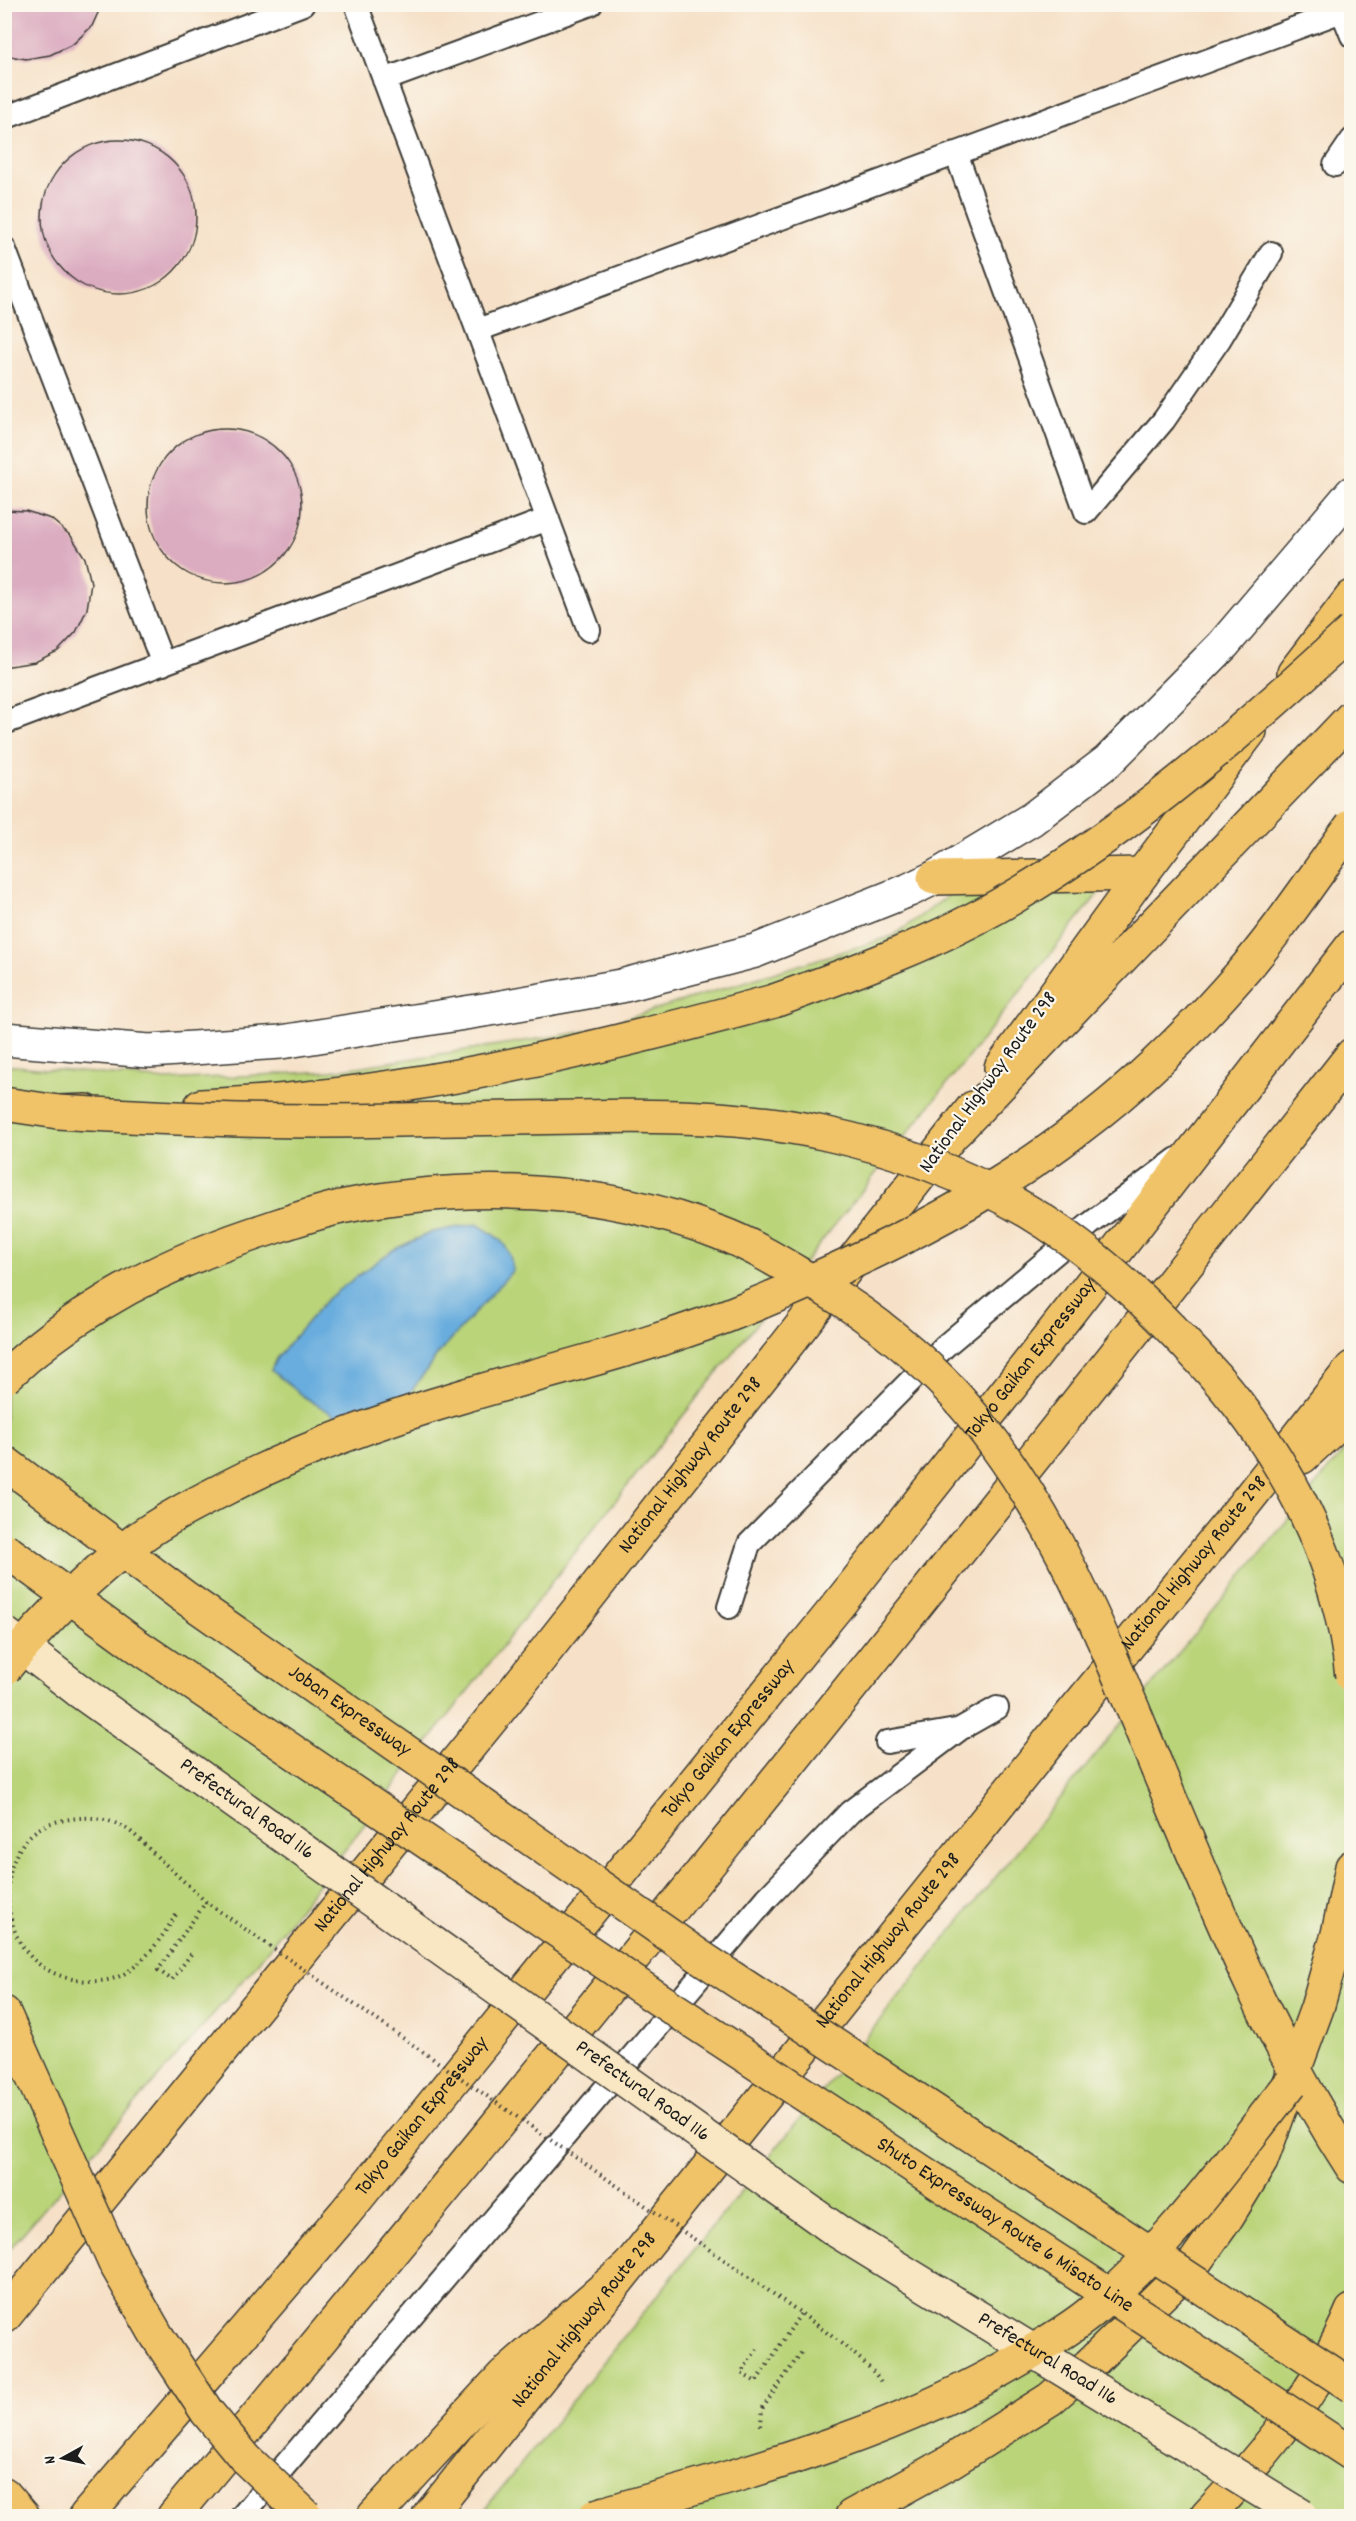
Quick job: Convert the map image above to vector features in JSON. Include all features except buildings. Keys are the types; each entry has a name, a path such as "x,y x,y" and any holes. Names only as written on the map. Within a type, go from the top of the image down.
{"highway":[{"name":"National Highway Route 298","path":"4,2317 515,1690 956,1131 1142,874 1352,597"},
{"path":"58,1112 234,1105 321,1097 411,1084 606,1045 774,1000 853,973 932,938 1010,899 1094,847 1181,782 1223,747 1352,631"},
{"path":"956,1131 1352,717"},
{"path":"4,1669 37,1629 87,1580 141,1537 197,1503 256,1472 324,1442 388,1419 678,1334 747,1308 834,1271 950,1213 1018,1171 1078,1130 1127,1090 1188,1031 1241,974 1352,825"},
{"path":"934,878 1142,874"},
{"name":"Tokyo Gaikan Expressway","path":"86,2517 345,2213 839,1604 1070,1311 1352,946"},
{"path":"174,2517 417,2224 910,1614 1352,1055"},
{"path":"4,1104 58,1112 167,1119 266,1121 664,1115 822,1133 893,1152 958,1175 1030,1212 1125,1285 1175,1332 1237,1403 1288,1476 1316,1533 1335,1592 1352,1676"},
{"path":"4,1378 33,1350 94,1307 153,1273 211,1248 278,1226 344,1207 412,1196 479,1191 546,1193 607,1201 653,1211 723,1233 776,1260 835,1295 896,1337 944,1384 992,1442 1031,1500 1065,1558 1099,1626 1232,1946 1263,2010 1319,2114 1352,2166"},
{"name":"National Highway Route 298","path":"429,2517 1052,1738 1230,1522 1352,1368"},
{"path":"1230,1522 1352,1411"},
{"name":"Joban Expressway","path":"4,1462 183,1596 699,1956 1352,2386"},
{"name":"Shuto Expressway Route 6 Misato Line","path":"4,1549 136,1645 657,1998 1352,2454"},
{"path":"852,2517 948,2463 1050,2398 1089,2365 1195,2262 1225,2220 1261,2161 1317,2008 1338,1934 1352,1867"},
{"path":"4,2013 109,2251 157,2336 207,2412 246,2459 306,2517"},
{"path":"595,2517 810,2453 865,2432 983,2380 1048,2342 1090,2313 1133,2273 1173,2230 1291,2083"},
{"path":"374,2517 504,2375 626,2269"},
{"path":"1207,2517 1255,2465 1305,2399 1352,2311"},
{"path":"4,2494 23,2517"}],"main road":[{"name":"Prefectural Road 116","path":"4,1633 98,1704 837,2231 1302,2517"}],"street":[{"path":"4,1039 149,1051 281,1042 621,986 755,951 934,878 1032,819 1108,760 1223,645 1352,493"}],"lane":[{"path":"4,118 303,4"},
{"path":"356,4 589,630"},
{"path":"384,80 591,4"},
{"path":"478,330 1340,8 1352,36"},
{"path":"1335,165 1352,140"},
{"path":"956,153 1086,512 1164,420 1219,340 1271,253"},
{"path":"4,248 163,663"},
{"path":"4,723 548,519"},
{"path":"729,1607 749,1544 945,1346 1090,1224 1198,1144"},
{"path":"242,2517 767,1898 850,1812 960,1730 997,1708"},
{"path":"887,1742 960,1730"}],"path":[{"path":"176,1915 152,1951 121,1976 94,1982 65,1978 44,1969 27,1954 16,1939 8,1920 5,1903 6,1883 12,1862 24,1839 52,1822 75,1817 101,1818 127,1829 206,1902 801,2313 878,2376 883,2384"},
{"path":"192,1954 172,1980 158,1970 206,1902"},
{"path":"757,2349 741,2373 756,2382 801,2313"},
{"path":"761,2428 762,2409 803,2350"}],"green space":[{"path":"1113,875 597,1524 255,1966 5,2254 5,1065 167,1080 331,1071 582,1032 893,936 971,879","holes":["477,1224 513,1270 438,1354 405,1400 271,1371 276,1359 328,1298 393,1250 432,1232"]},
{"path":"1351,1442 1351,2516 479,2516 955,1927"}],"water":[{"path":"477,1224 506,1247 513,1270 438,1354 405,1400 349,1424 304,1397 271,1370 276,1359 328,1298 393,1250 432,1232"}]}
